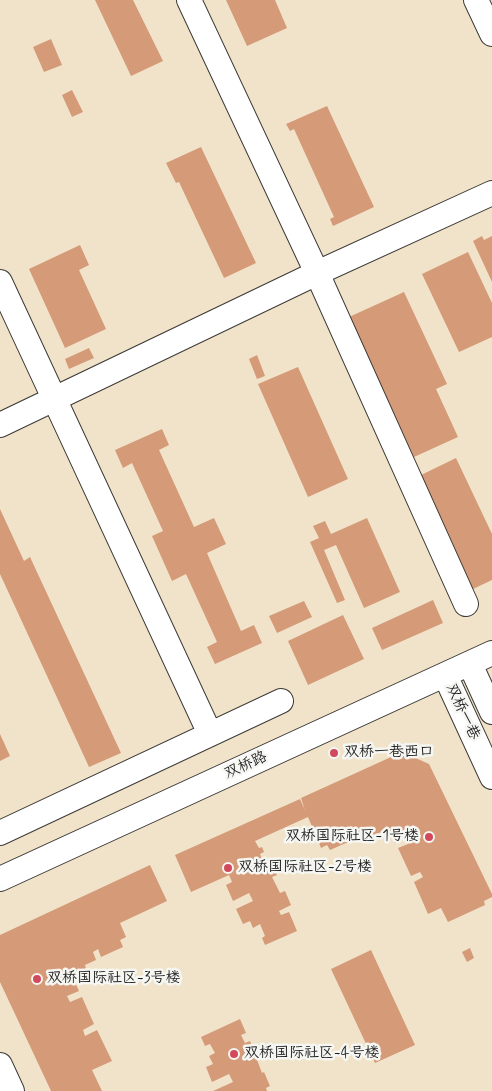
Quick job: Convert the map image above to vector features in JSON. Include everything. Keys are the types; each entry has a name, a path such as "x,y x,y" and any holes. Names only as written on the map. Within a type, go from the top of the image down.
{"street":[{"path":"189,0 317,273 466,604"},
{"path":"476,0 492,34"},
{"path":"0,425 317,273 492,193"},
{"path":"0,282 210,734"},
{"name":"双桥路","path":"0,879 492,653"},
{"name":"双桥一巷","path":"470,664 492,712"},
{"name":"双桥一巷","path":"445,675 492,777"},
{"path":"0,833 281,701"},
{"path":"0,1064 12,1091"}],"building":[{"path":"95,0 133,0 163,61 131,76"},
{"path":"226,0 275,0 287,28 247,46"},
{"path":"51,39 62,65 44,72 33,47"},
{"path":"72,90 83,112 72,117 62,95"},
{"path":"327,106 374,207 333,226 330,219 334,217 294,129 290,131 286,124"},
{"path":"201,147 256,263 224,278 179,182 176,183 166,163"},
{"path":"482,236 484,240 492,236 492,282 473,241"},
{"path":"80,245 89,265 79,270 106,329 65,348 29,269"},
{"path":"468,252 492,303 492,337 459,352 422,274"},
{"path":"404,292 447,384 436,389 458,437 414,457 349,317"},
{"path":"89,348 94,358 69,369 65,359"},
{"path":"257,355 265,376 257,379 249,359"},
{"path":"298,367 348,479 308,497 258,384"},
{"path":"162,429 169,445 159,450 194,527 214,518 226,544 207,553 241,631 254,625 262,643 215,664 207,647 217,642 186,574 172,581 152,536 163,531 132,463 123,468 115,450"},
{"path":"456,458 492,534 492,580 471,590 417,477"},
{"path":"0,509 24,561 30,557 121,753 89,767 0,574"},
{"path":"367,518 400,592 364,608 336,545 324,550 345,600 337,603 310,542 319,538 313,526 325,521 331,534"},
{"path":"433,600 443,623 382,650 372,628"},
{"path":"304,601 312,617 277,633 269,616"},
{"path":"343,615 364,659 308,685 288,641"},
{"path":"0,734 10,756 0,761"},
{"name":"双桥国际社区-1号楼","path":"402,752 429,764 492,894 492,897 484,901 485,905 448,922 441,908 428,914 414,882 423,877 420,872 411,876 398,848 408,844 405,838 395,843 389,829 374,835 372,832 360,836 357,830 352,832 355,839 330,850 327,845 321,848 308,817 255,841 259,848 262,847 264,852 260,854 263,862 270,859 277,875 272,877 280,893 285,891 291,905 279,911 281,915 289,912 297,931 265,945 262,938 265,936 260,924 253,928 250,921 243,924 236,909 253,901 249,893 233,901 226,885 232,882 229,875 191,892 175,855 300,799 305,810 301,798"},
{"name":"双桥国际社区-3号楼","path":"150,865 167,901 120,923 126,937 120,940 123,947 101,957 98,949 93,952 96,960 85,965 86,969 72,976 79,991 67,996 70,1002 82,997 94,1024 83,1030 85,1036 97,1030 112,1061 92,1070 102,1091 51,1091 0,982 0,935"},
{"path":"470,948 474,958 467,962 462,952"},
{"path":"371,950 415,1045 375,1063 331,969"},
{"name":"双桥国际社区-4号楼","path":"240,1019 246,1033 241,1035 245,1043 250,1041 262,1073 264,1072 270,1086 266,1088 267,1091 213,1091 233,1082 229,1074 212,1082 206,1067 213,1064 209,1056 215,1053 210,1044 205,1046 201,1037"}],"place":[{"name":"双桥一巷西口","path":"334,753"},
{"name":"双桥国际社区-1号楼","path":"429,837"},
{"name":"双桥国际社区-2号楼","path":"228,868"},
{"name":"双桥国际社区-3号楼","path":"37,979"},
{"name":"双桥国际社区-4号楼","path":"234,1054"}]}
